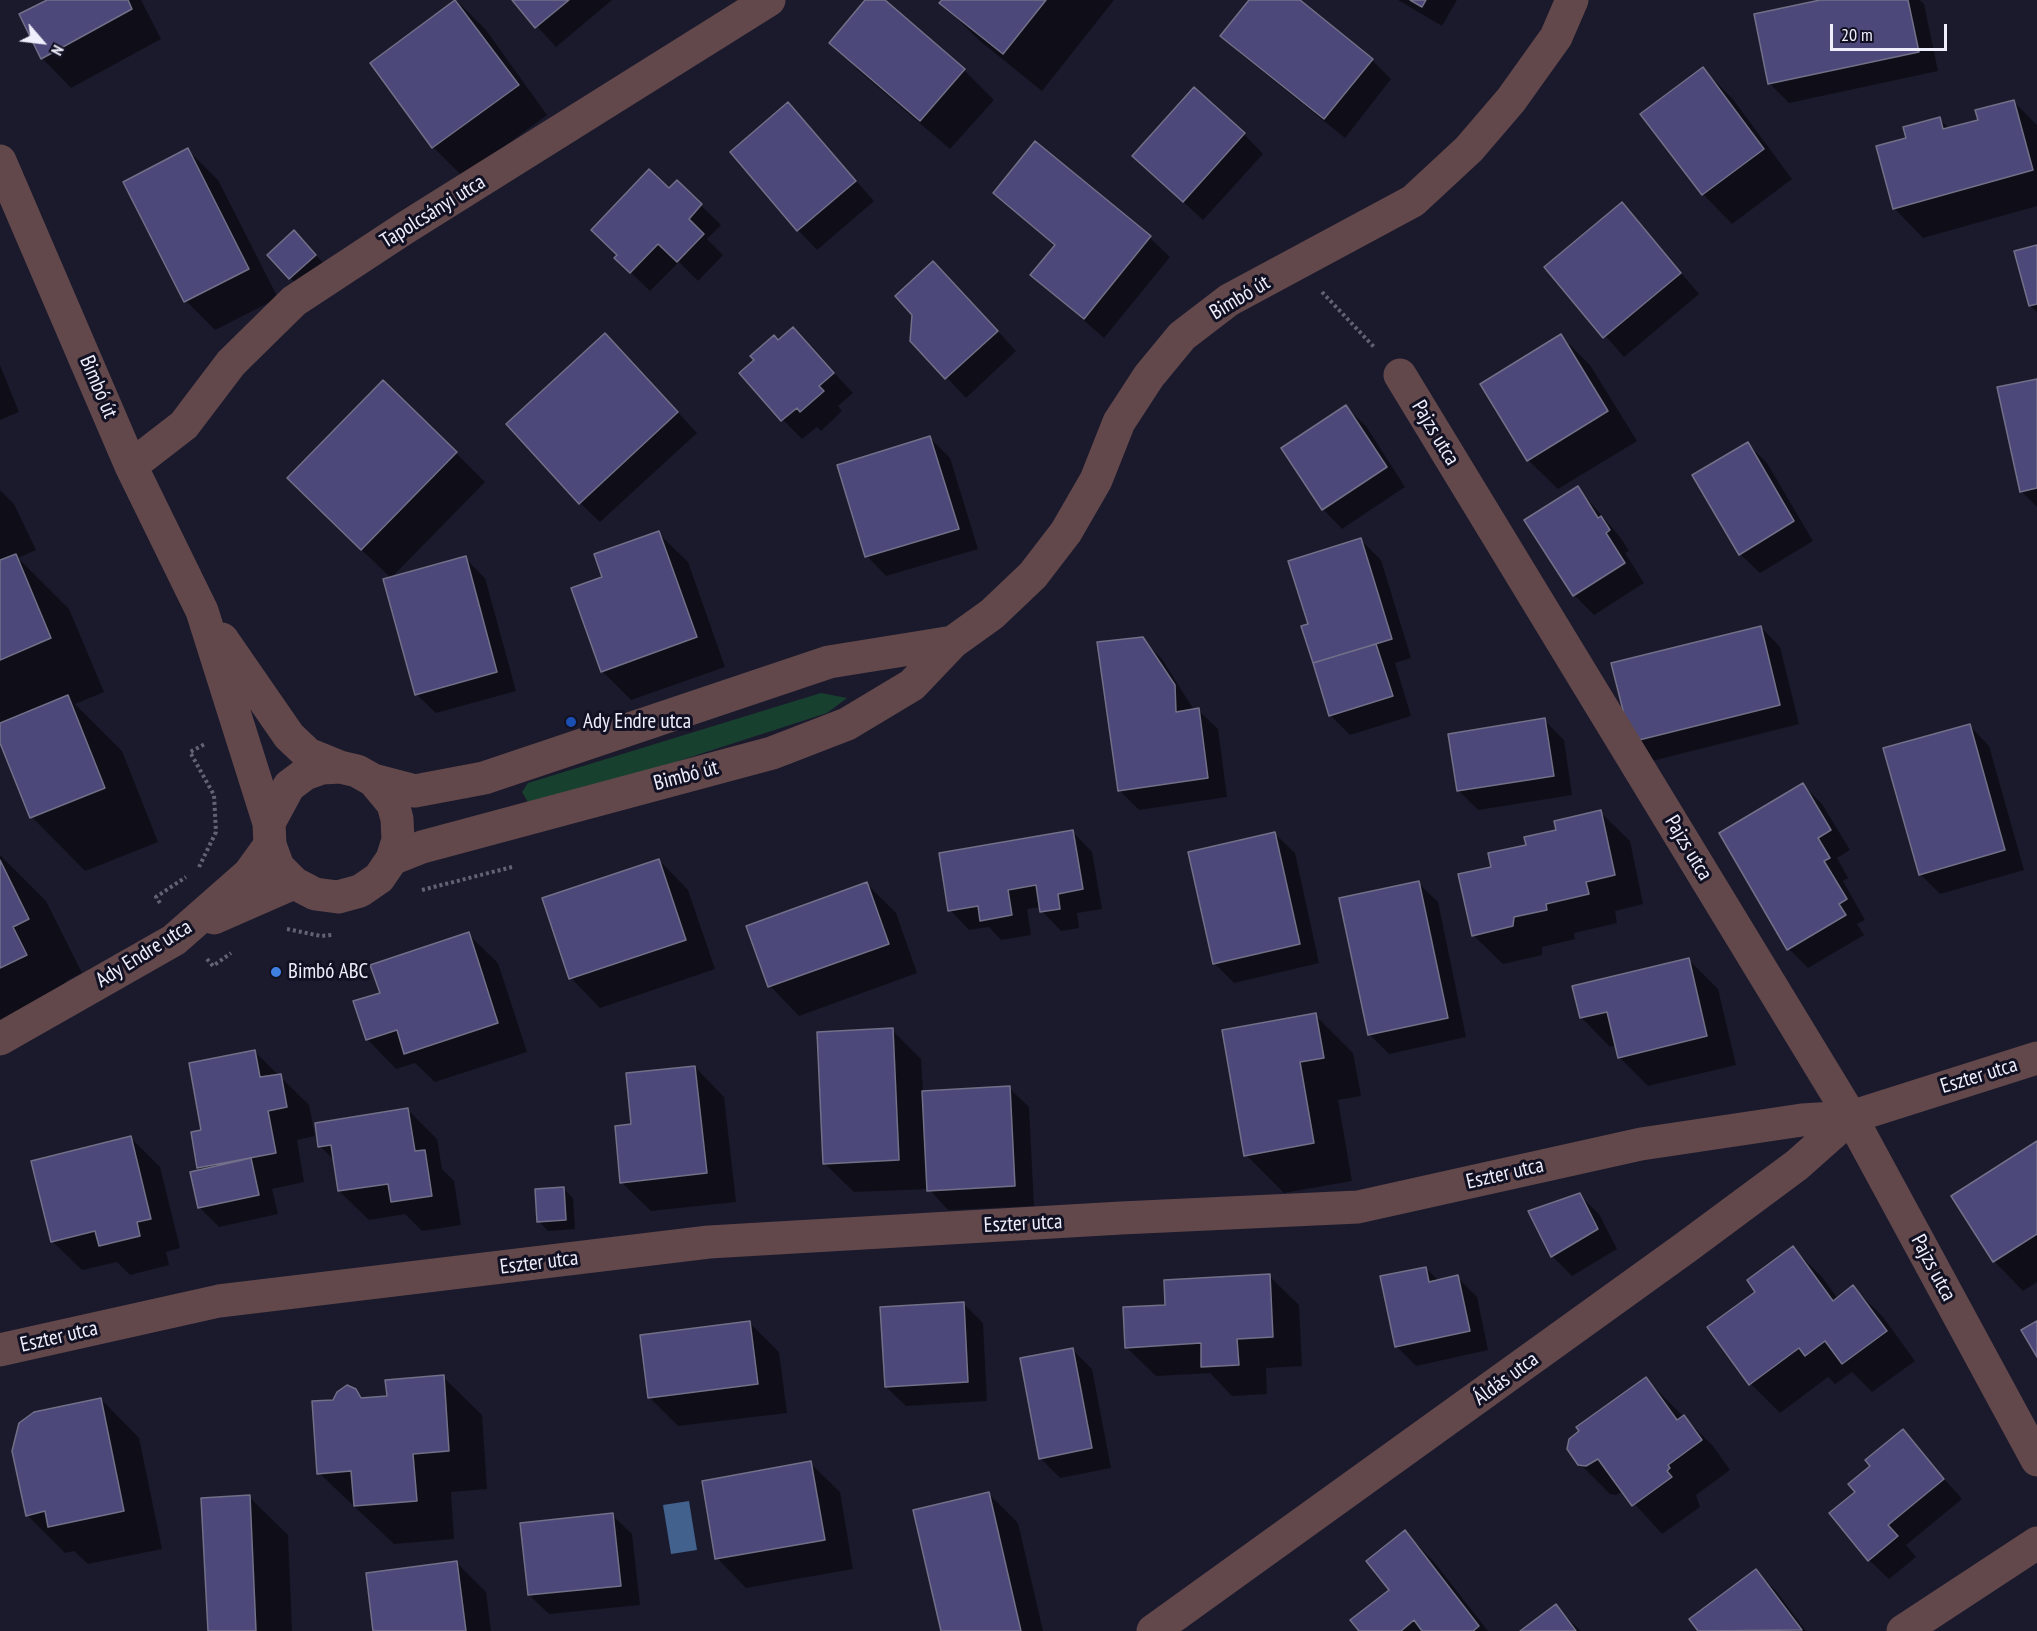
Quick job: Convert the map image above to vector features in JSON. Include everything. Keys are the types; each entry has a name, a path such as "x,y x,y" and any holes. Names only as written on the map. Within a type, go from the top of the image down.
{"street":[{"name":"Tapolcsányi utca","path":"131,466 184,425 231,363 294,302 405,228 769,0"},
{"name":"Bimbó út","path":"392,859 422,847 772,753 837,729 912,686 953,642 992,614 1033,575 1066,532 1096,480 1119,422 1149,376 1182,336 1229,300 1297,266 1413,201 1469,149 1511,100 1556,38 1572,0"},
{"name":"Bimbó út","path":"0,161 131,466 202,611 239,724 278,867 294,883 315,894 338,897 360,891 379,878 392,859 398,840 397,819 393,804 373,780"},
{"name":"Pajzs utca","path":"1400,375 1851,1117 2037,1460"},
{"name":"Bimbó út","path":"202,611 289,736 308,754 357,771 373,780 415,791 484,778 829,662 953,642"},
{"name":"Bimbó út","path":"269,834 289,786 305,774 322,768 340,767"},
{"name":"Ady Endre utca","path":"0,1039 185,931 249,874 269,834"},
{"path":"185,931 294,883"},
{"name":"Eszter utca","path":"0,1350 219,1301 709,1242 1120,1218 1358,1207 1641,1144 1802,1120 1851,1117 2037,1058"},
{"name":"Áldás utca","path":"1153,1631 1685,1248 1797,1165 1851,1117"},
{"path":"1903,1631 2037,1544"}],"path":[{"path":"1297,266 1400,375"},
{"path":"185,931 156,897 198,868 216,832 214,795 190,753 239,724"}],"green space":[{"path":"821,693 847,698 827,713 539,806 528,802 522,792 528,783"}],"water":[{"path":"689,1501 697,1550 671,1554 663,1505"}],"building":[{"path":"47,0 128,0 132,9 41,59 19,14"},
{"path":"455,0 519,85 432,148 370,63"},
{"path":"512,0 569,0 535,28"},
{"path":"865,0 885,0 965,69 920,121 829,43"},
{"path":"942,0 1046,0 1003,54 939,3"},
{"path":"1249,0 1300,0 1373,59 1324,119 1220,36"},
{"path":"1410,0 1426,0 1422,7"},
{"path":"1820,0 1908,0 1919,52 1768,84 1754,14"},
{"path":"1703,67 1764,149 1702,195 1640,114"},
{"path":"1194,87 1245,133 1183,202 1132,156"},
{"path":"2014,100 2033,170 1893,209 1876,146 1906,138 1903,127 1940,117 1943,129 1978,120 1975,110"},
{"path":"788,102 856,181 797,231 730,152"},
{"path":"1035,141 1151,236 1084,319 1030,275 1055,245 993,193"},
{"path":"188,148 249,269 184,302 123,182"},
{"path":"649,169 669,188 677,180 702,204 689,219 704,234 677,262 658,244 630,273 614,258 617,255 591,230"},
{"path":"1622,202 1681,273 1603,338 1544,267"},
{"path":"294,230 316,255 289,279 267,255"},
{"path":"2037,245 2037,304 2029,306 2014,251"},
{"path":"933,261 998,331 945,379 910,341 912,315 895,296"},
{"path":"793,327 834,373 819,386 824,391 800,412 797,408 781,421 739,373 754,360 750,356 774,335 778,340"},
{"path":"605,333 678,412 579,504 506,424"},
{"path":"1561,334 1608,411 1527,461 1480,384"},
{"path":"2037,379 2037,488 2020,492 1997,387"},
{"path":"383,380 457,452 361,550 287,478"},
{"path":"1346,405 1387,467 1322,510 1281,448"},
{"path":"930,436 959,529 865,557 837,465"},
{"path":"1748,442 1794,521 1739,555 1692,475"},
{"path":"1578,486 1598,518 1601,516 1610,530 1606,533 1625,563 1573,596 1524,520"},
{"path":"659,531 697,637 601,672 571,588 602,577 594,554"},
{"path":"1361,538 1392,639 1313,663 1301,626 1308,624 1288,561"},
{"path":"16,554 51,638 0,660 0,560"},
{"path":"466,556 497,672 415,695 383,579"},
{"path":"1761,626 1780,705 1631,742 1611,663"},
{"path":"1143,637 1175,685 1176,712 1199,708 1208,778 1118,791 1097,642"},
{"path":"1376,644 1393,696 1329,716 1313,663"},
{"path":"68,695 105,788 30,818 0,743 0,723"},
{"path":"1545,718 1554,776 1457,791 1448,734"},
{"path":"1970,724 2005,850 1919,875 1883,748"},
{"path":"1803,783 1831,830 1818,838 1830,858 1824,861 1847,899 1839,904 1846,915 1787,950 1719,833"},
{"path":"1601,810 1615,875 1586,882 1589,894 1546,904 1547,910 1514,917 1513,926 1472,936 1458,874 1491,867 1488,853 1526,845 1524,837 1556,830 1554,821"},
{"path":"1073,830 1083,889 1058,894 1060,909 1040,912 1036,885 1008,890 1012,915 980,921 978,906 948,911 939,853"},
{"path":"1275,832 1300,944 1213,964 1188,852"},
{"path":"659,859 686,940 569,979 542,898"},
{"path":"0,860 29,919 13,927 27,955 0,968"},
{"path":"1419,881 1448,1018 1368,1035 1339,898"},
{"path":"867,882 889,944 768,987 746,926"},
{"path":"469,932 498,1023 404,1054 397,1030 366,1040 353,1001 380,993 370,965"},
{"path":"1689,958 1707,1036 1618,1058 1607,1012 1580,1018 1572,986"},
{"path":"1316,1013 1324,1058 1300,1062 1314,1143 1244,1156 1222,1030"},
{"path":"893,1028 899,1160 823,1164 817,1032"},
{"path":"255,1050 260,1077 281,1074 287,1107 268,1111 276,1153 197,1168 191,1132 201,1130 189,1063"},
{"path":"695,1066 707,1173 620,1183 615,1126 631,1124 626,1073"},
{"path":"1010,1086 1015,1186 927,1191 922,1091"},
{"path":"408,1108 415,1151 425,1150 432,1196 391,1202 388,1184 338,1191 331,1145 318,1147 315,1123"},
{"path":"131,1136 151,1219 137,1222 140,1236 99,1246 95,1231 51,1242 31,1161"},
{"path":"2037,1141 2037,1234 1993,1262 1951,1196"},
{"path":"251,1158 259,1195 198,1208 190,1172"},
{"path":"564,1187 566,1220 537,1222 535,1189"},
{"path":"1580,1193 1598,1229 1551,1257 1528,1211"},
{"path":"1793,1246 1833,1301 1853,1285 1887,1331 1842,1364 1825,1341 1805,1356 1799,1348 1749,1385 1707,1327 1755,1292 1747,1280"},
{"path":"1426,1267 1429,1282 1458,1275 1470,1331 1395,1347 1380,1276"},
{"path":"1270,1274 1273,1337 1237,1339 1239,1365 1201,1367 1201,1343 1125,1348 1123,1307 1165,1305 1164,1280"},
{"path":"964,1302 968,1382 885,1387 880,1307"},
{"path":"750,1321 758,1384 648,1398 640,1335"},
{"path":"2037,1321 2037,1357 2021,1330"},
{"path":"1073,1348 1092,1448 1039,1459 1020,1358"},
{"path":"444,1375 449,1451 413,1454 417,1501 354,1506 351,1471 317,1474 312,1401 333,1400 337,1392 347,1385 356,1389 361,1398 387,1396 385,1380"},
{"path":"1646,1377 1677,1420 1684,1415 1702,1440 1668,1465 1670,1468 1667,1471 1672,1477 1632,1506 1598,1459 1586,1466 1578,1465 1567,1449 1569,1439 1579,1431 1576,1427"},
{"path":"101,1398 124,1511 48,1527 45,1511 26,1516 12,1451 19,1423 34,1412"},
{"path":"1903,1429 1944,1479 1888,1525 1898,1536 1868,1561 1829,1513 1855,1492 1848,1484 1870,1466 1865,1460"},
{"path":"811,1461 825,1540 715,1559 702,1481"},
{"path":"989,1492 1021,1631 941,1631 913,1510"},
{"path":"250,1495 256,1631 208,1631 201,1498"},
{"path":"613,1513 621,1586 528,1595 520,1523"},
{"path":"1405,1530 1479,1626 1473,1631 1422,1631 1414,1620 1401,1631 1359,1631 1350,1620 1389,1590 1366,1561"},
{"path":"457,1561 466,1631 373,1631 366,1573"},
{"path":"1756,1569 1802,1630 1698,1631 1689,1619"},
{"path":"1556,1604 1576,1631 1520,1631"}],"place":[{"name":"Ady Endre utca","path":"571,722"},
{"name":"Bimbó ABC","path":"276,972"}]}
